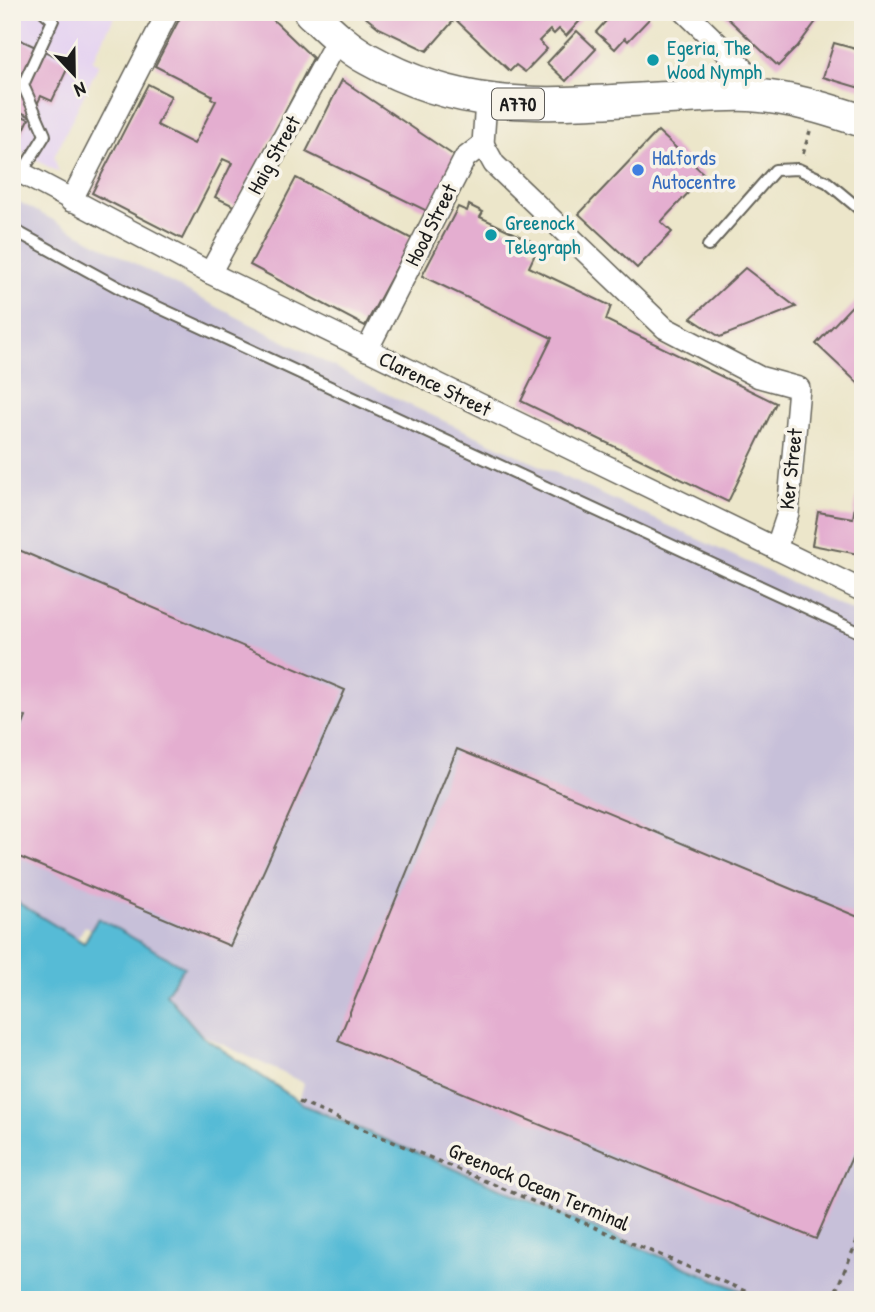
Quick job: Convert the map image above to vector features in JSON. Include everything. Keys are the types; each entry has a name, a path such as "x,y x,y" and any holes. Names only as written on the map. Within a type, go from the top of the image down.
{"main road":[{"name":"A770","path":"310,12 338,38 366,58 407,78 453,94 486,101 550,104 750,95 818,106 863,121"}],"street":[{"path":"71,201 167,12"},
{"path":"685,12 743,68 750,95"},
{"name":"Haig Street","path":"210,273 338,38"},
{"path":"483,144 486,101"},
{"name":"Hood Street","path":"367,350 465,158 483,144"},
{"name":"Ker Street","path":"483,144 494,164 665,328 759,377 799,388 788,513 776,549"},
{"name":"Clarence Street","path":"17,171 210,273 863,591"}],"lane":[{"path":"17,171 45,135 23,85 53,20 44,12"},
{"path":"708,246 775,170 798,169 827,182 863,212"},
{"path":"12,229 134,296 863,634"}],"path":[{"path":"798,169 818,106"},
{"name":"Greenock Ocean Terminal","path":"299,1102 766,1300"},
{"path":"832,1300 863,1227"}],"shaded area":[{"path":"12,12 116,14 92,61 99,64 54,157 59,173 12,146"},
{"path":"12,198 399,400 863,616 863,1300 766,1300 299,1102 304,1083 152,1011 167,977 85,926 72,947 12,909"}],"water":[{"path":"12,899 84,943 98,918 184,967 166,994 202,1036 306,1106 763,1300 12,1300"}],"building":[{"path":"183,12 265,12 313,58 236,207 215,197 232,163 223,159 182,239 92,193 148,84 171,96 157,125 194,144 216,101 211,98 212,95 155,66"},
{"path":"359,12 531,12 543,23 554,12 588,12 566,36 559,29 554,34 550,30 539,41 547,49 525,72 516,65 510,71 455,19 427,51 379,28"},
{"path":"597,12 644,12 650,18 628,41 625,38 615,49 596,32 606,21"},
{"path":"721,12 823,12 797,47 778,66"},
{"path":"577,31 596,49 566,81 547,63"},
{"path":"12,36 70,63 52,101 41,96 31,117 12,108"},
{"path":"834,43 863,51 863,89 823,77"},
{"path":"342,80 456,157 429,212 306,152"},
{"path":"12,112 29,119 18,143 12,140"},
{"path":"658,131 705,175 661,222 672,232 637,268 579,214"},
{"path":"296,178 412,239 365,326 250,265"},
{"path":"469,205 483,212 480,217 533,242 530,249 536,252 529,267 611,306 606,320 776,403 728,502 521,401 552,338 422,276 458,207 467,211"},
{"path":"745,268 796,307 720,337 691,318"},
{"path":"863,294 863,388 816,344"},
{"path":"859,484 863,484 863,555 812,545 818,512 853,518"},
{"path":"12,547 345,690 230,946 12,854 12,752 26,717 12,712"},
{"path":"457,749 863,919 863,1132 816,1239 338,1041"}],"place":[{"name":"Egeria, The Wood Nymph","path":"653,60"},
{"name":"Halfords Autocentre","path":"638,170"},
{"name":"Greenock Telegraph","path":"491,235"}]}
